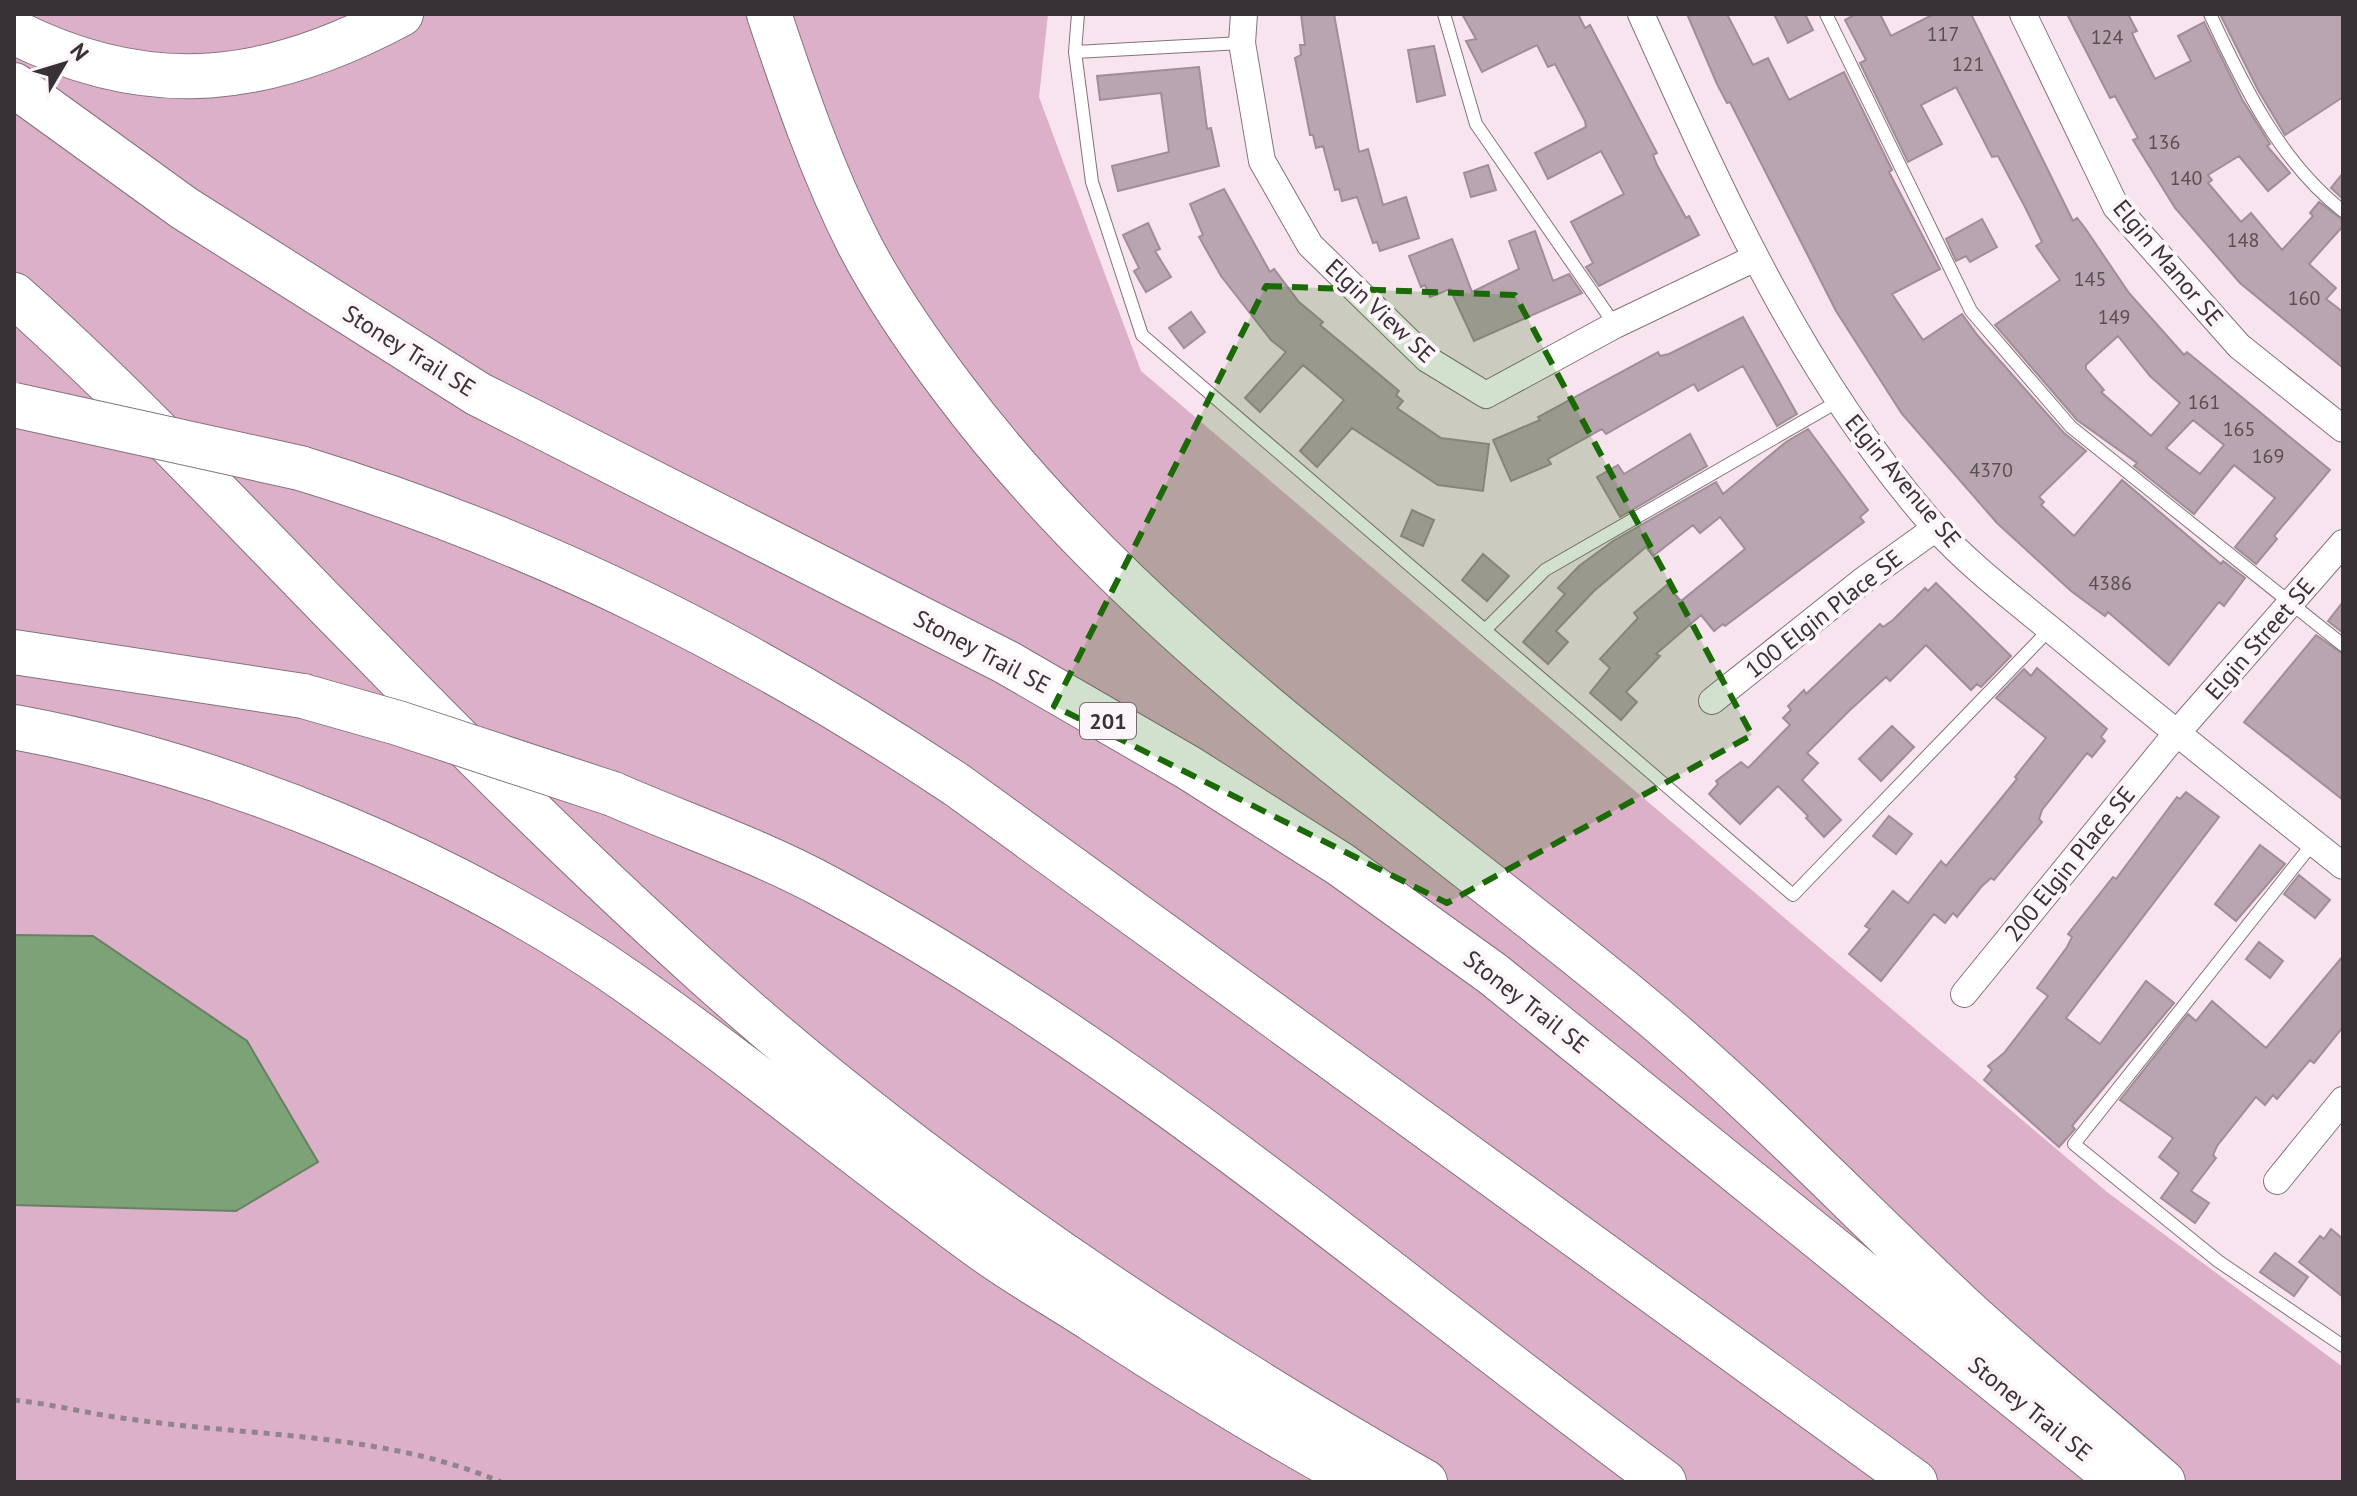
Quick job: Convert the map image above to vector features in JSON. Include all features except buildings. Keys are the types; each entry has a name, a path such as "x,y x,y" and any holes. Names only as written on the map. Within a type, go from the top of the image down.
{"highway":[{"path":"14,32 100,64 145,74 190,77 271,69 362,35 401,14"},
{"path":"769,14 804,118 860,246 918,343 999,450 1097,557 1262,705 1640,1006 1768,1120 1964,1309 2163,1482"},
{"name":"Stoney Trail SE","path":"14,85 184,208 478,394 1006,662 1189,768 1340,864 1493,974 2121,1482"},
{"path":"14,295 147,418 370,650 629,903 782,1041 1138,1308 1425,1482"},
{"path":"14,405 300,468 418,506 599,579 740,651 876,732 957,785 1915,1482"},
{"path":"14,652 303,696 427,732 613,794 826,887 985,980 1125,1071 1664,1482"},
{"path":"14,727 72,738 196,773 378,843 465,885 630,984 985,1251 1174,1373 1361,1482"}],"street":[{"name":"Elgin View SE","path":"1244,14 1242,43 1262,161 1310,245 1427,359 1486,395 1615,325 1755,258"},
{"name":"Elgin Avenue SE","path":"1641,14 1755,258 1837,402 1936,528 2176,734 2343,866"},
{"name":"Elgin Manor SE","path":"2023,14 2116,207 2239,346 2343,429"},
{"name":"100 Elgin Place SE","path":"1712,701 1865,579 1936,528"},
{"name":"Elgin Street SE","path":"2176,734 2343,543"},
{"name":"200 Elgin Place SE","path":"1964,994 2176,734"},
{"path":"2277,1181 2343,1100"}],"lane":[{"path":"1078,14 1075,52 1092,182 1142,335 1793,895 2050,629"},
{"path":"1444,14 1476,124 1615,325"},
{"path":"1826,14 1971,311 2071,427 2343,645"},
{"path":"2210,14 2247,95 2319,192 2343,211"},
{"path":"1075,52 1242,43"},
{"path":"1486,629 1545,570 1837,402"},
{"path":"2313,843 2074,1144 2218,1261 2343,1346"}],"path":[{"path":"14,1400 129,1419 281,1433 406,1452 445,1460 501,1482"}],"highlighted area":[{"path":"1266,286 1515,295 1752,735 1447,903 1054,706"}],"shaded area":[{"path":"14,14 1048,14 1039,97 1141,371 2107,1192 2343,1367 2343,1482 14,1482"},
{"path":"14,935 93,936 247,1041 318,1162 236,1211 14,1205"}]}
